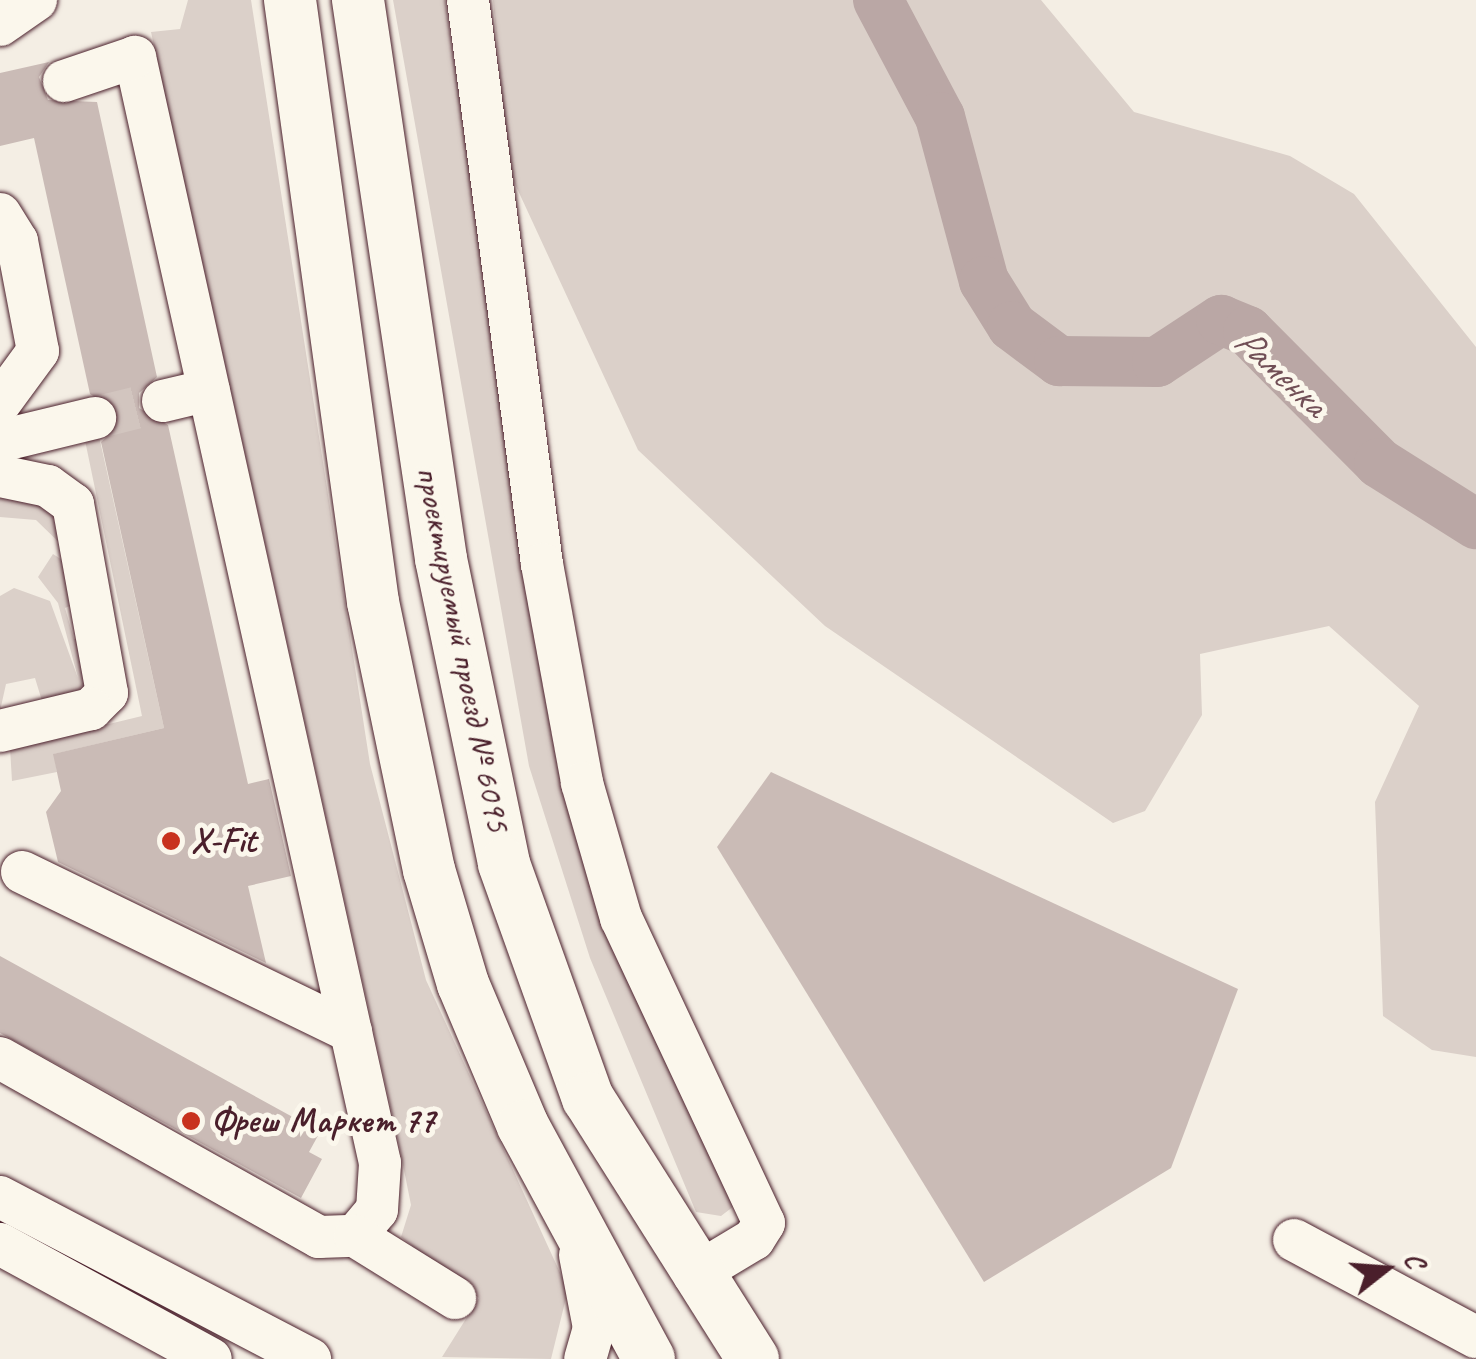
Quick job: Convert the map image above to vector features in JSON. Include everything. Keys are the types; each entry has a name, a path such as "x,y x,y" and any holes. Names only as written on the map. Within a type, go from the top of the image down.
{"main road":[{"name":"проектируемый проезд № 6095","path":"290,0 394,728 463,984 574,1235 648,1359"},
{"name":"проектируемый проезд № 6095","path":"358,0 440,559 504,864 588,1098 694,1275 753,1359"}],"street":[{"path":"0,25 36,0"},
{"path":"468,0 542,564 582,782 628,935 764,1223 754,1239 694,1275"},
{"path":"64,81 135,57 380,1163 377,1210 355,1236"},
{"path":"0,214 17,241 38,352 0,403"},
{"path":"162,401 209,390"},
{"path":"0,441 96,418"},
{"path":"0,476 48,486 73,504 108,692 100,706 0,731"},
{"path":"22,872 351,1032"},
{"path":"0,1058 319,1237 355,1236 455,1298"},
{"path":"0,1196 310,1359"},
{"path":"574,1235 592,1292 585,1359"},
{"path":"1294,1240 1476,1337"},
{"path":"0,1244 212,1359"}],"shaded area":[{"path":"188,0 251,0 370,764 426,980 568,1290 551,1359 442,1357 479,1298 401,1237 411,1205 399,1145 151,32 180,29"},
{"path":"393,0 445,0 542,663 734,1206 721,1216 696,1212 590,958 529,766"},
{"path":"493,0 1041,0 1134,112 1290,156 1354,194 1476,347 1476,1057 1432,1050 1383,1016 1375,802 1419,706 1329,626 1200,654 1202,715 1145,811 1113,823 825,626 638,450 509,171"},
{"path":"95,418 164,728 54,754 57,772 12,781 10,748 142,716 81,421"},
{"path":"10,493 58,508 71,554 36,520 0,517 0,498"},
{"path":"53,554 73,567 80,602 65,608 74,639 86,637 88,678 76,693 42,701 35,678 6,684 0,711 0,596 14,588 50,601 78,678 58,603 38,577"}],"building":[{"path":"49,62 39,77 48,100 97,102 157,377 139,393 139,408 168,425 248,784 269,779 291,876 248,886 266,963 58,862 46,812 61,791 53,754 164,728 101,442 119,426 119,411 90,394 34,138 0,146 0,73"},
{"path":"771,772 1238,989 1171,1168 984,1282 717,847"},
{"path":"0,956 320,1132 309,1152 322,1159 301,1198 0,1033"}],"waterway":[{"name":"Раменка","path":"878,0 940,117 984,281 1012,326 1059,361 1157,362 1221,320 1248,331 1379,463 1476,524"}],"tunnel":[{"path":"95,418 163,401"}],"place":[{"name":"X-Fit","path":"171,841"},
{"name":"Фреш Маркет 77","path":"191,1121"}]}
